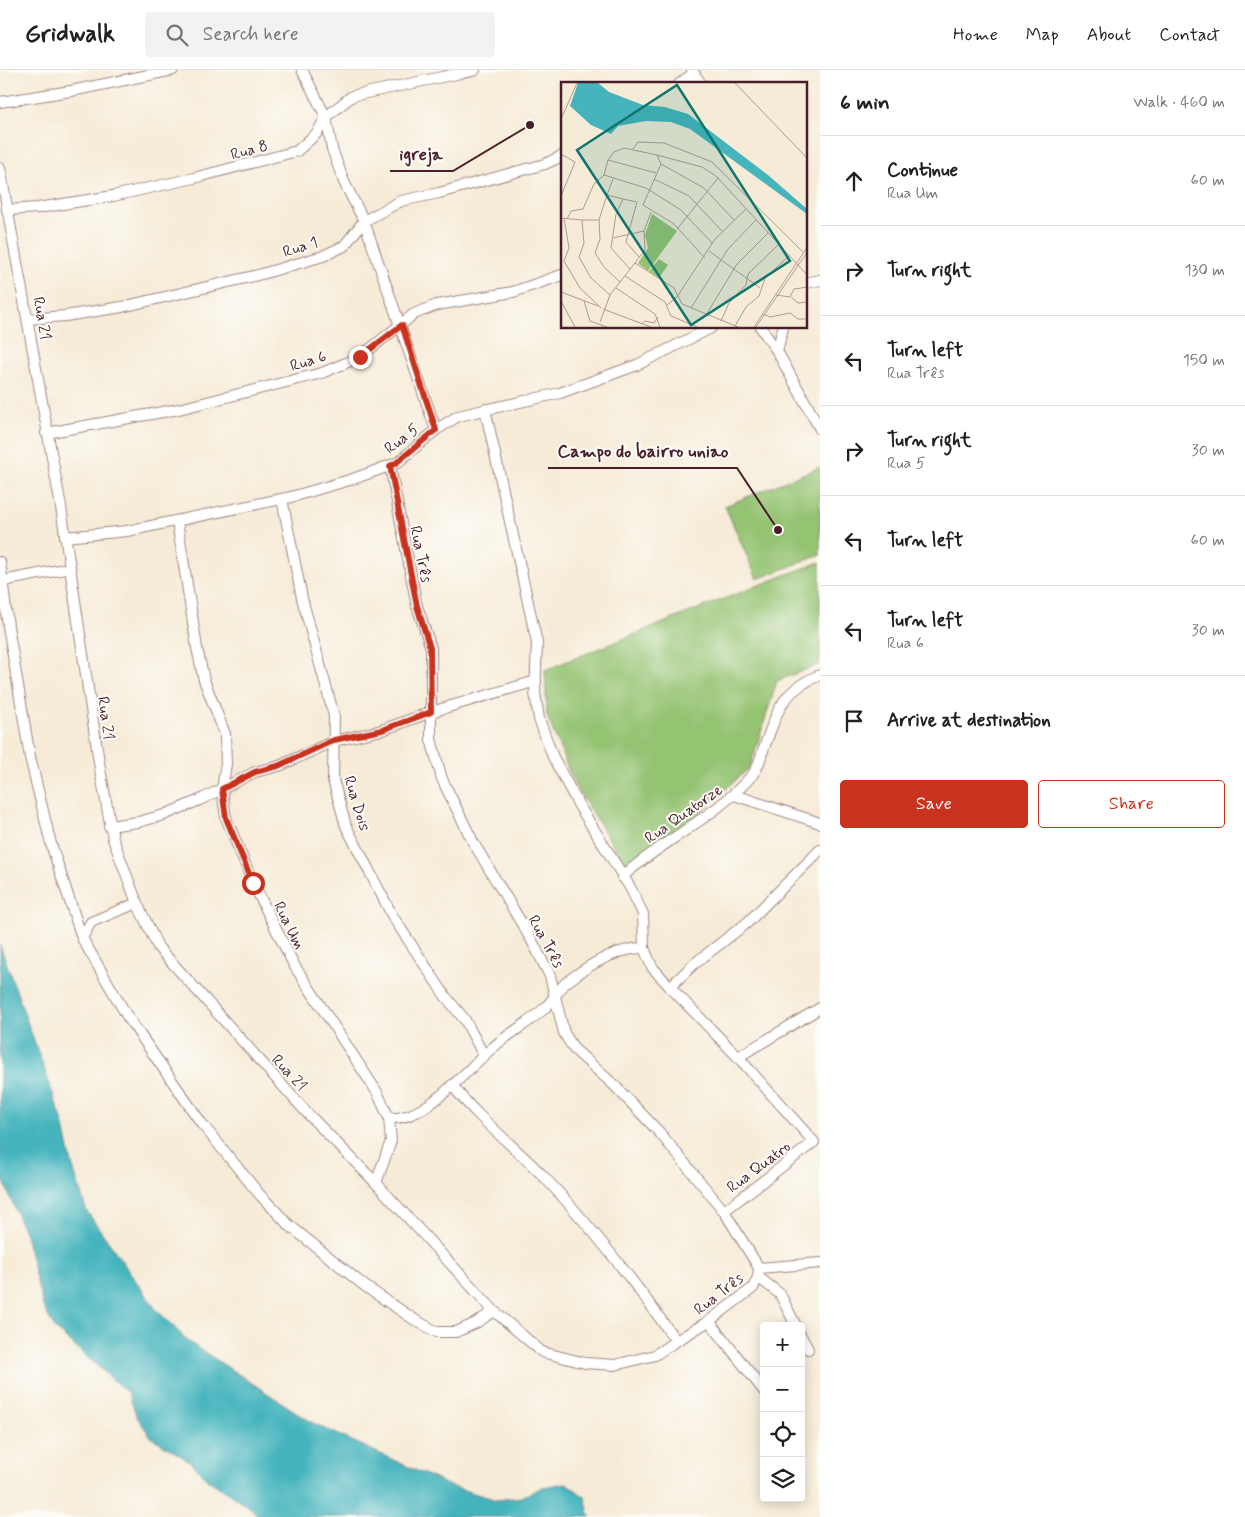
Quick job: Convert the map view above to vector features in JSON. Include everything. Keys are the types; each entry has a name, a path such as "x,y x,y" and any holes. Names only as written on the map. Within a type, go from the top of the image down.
{"street":[{"path":"0,102 72,91 173,70"},
{"path":"302,70 326,117 332,149 344,182 364,220 387,290 402,325 436,430"},
{"name":"Rua 8","path":"7,210 38,208 113,196 194,178 297,151 317,133 326,117 352,96 475,70"},
{"path":"681,82 693,71 701,82"},
{"name":"Rua 1","path":"28,319 65,316 122,307 262,274 323,256 344,246 364,220 401,201 546,164 561,156"},
{"name":"Rua 21","path":"0,168 65,537 109,826 137,903 158,947 302,1107 376,1183 494,1311"},
{"name":"Rua 6","path":"46,433 179,409 322,373 360,357 414,314 437,305 513,292 561,276"},
{"name":"Rua 5","path":"65,537 127,531 177,521 282,499 353,479 396,463 436,430 458,416 560,393 637,365 709,329"},
{"path":"762,329 777,350 820,429"},
{"path":"777,350 783,329"},
{"path":"376,1183 391,1141 389,1118 399,1119 417,1112 541,1011 568,982 619,951 644,948 642,914 553,757 539,719 536,681 537,643 485,409"},
{"name":"Rua Três","path":"390,466 417,606 430,648 431,739 442,779 473,842 531,939 550,976 556,994 557,1012 564,1033 574,1049 614,1085 659,1132 724,1211 759,1272 753,1288 709,1321 655,1355 615,1365 585,1363 542,1352 494,1311"},
{"name":"Rua Dois","path":"282,499 302,598 334,716 333,780 346,826 393,917 446,997 465,1020 484,1056"},
{"name":"Rua Um","path":"177,521 197,648 204,680 225,734 226,764 222,789 226,818 253,883 294,965 377,1092 389,1118"},
{"path":"0,562 4,581 8,626 30,757 52,844 82,938 127,1016 202,1124 260,1195 289,1225 366,1287 415,1320 437,1332 456,1332 476,1323 494,1311"},
{"path":"4,581 70,568"},
{"name":"Rua Quatorze","path":"622,877 639,862 695,825 734,795 755,772 774,715 782,700 802,682 820,675"},
{"path":"109,826 138,822 164,815 255,772 283,764 334,740 382,730 431,712 536,681"},
{"path":"734,795 820,823"},
{"path":"670,987 694,964 748,922 820,850"},
{"path":"82,938 91,922 137,903"},
{"name":"Rua Quatro","path":"644,948 652,967 670,987 817,1140 724,1211"},
{"path":"738,1057 820,1008"},
{"path":"452,1085 464,1101 547,1180 598,1238 676,1341"},
{"path":"759,1272 820,1263"},
{"path":"759,1272 780,1294 794,1322"},
{"path":"709,1321 760,1386"},
{"path":"805,1343 808,1349"}],"green space":[{"path":"820,467 820,555 757,579 725,506"},
{"path":"820,562 820,664 777,681 750,767 694,818 625,864 575,786 547,716 545,670"}],"water":[{"path":"0,945 63,1122 72,1164 86,1210 155,1308 189,1342 313,1423 450,1486 497,1500 521,1497 543,1487 566,1483 585,1497 590,1517 259,1517 251,1508 208,1480 192,1463 151,1437 137,1417 128,1393 55,1329 43,1306 25,1235 2,1177 0,1170"}],"place":[{"name":"igreja","path":"530,125"},
{"name":"Campo do bairro uniao","path":"778,530"}],"route":[{"path":"253,883 226,818 222,789 255,772 278,766 308,754 334,740 382,730 431,712 430,648 417,606 390,466 436,430 402,325 360,357"}]}
